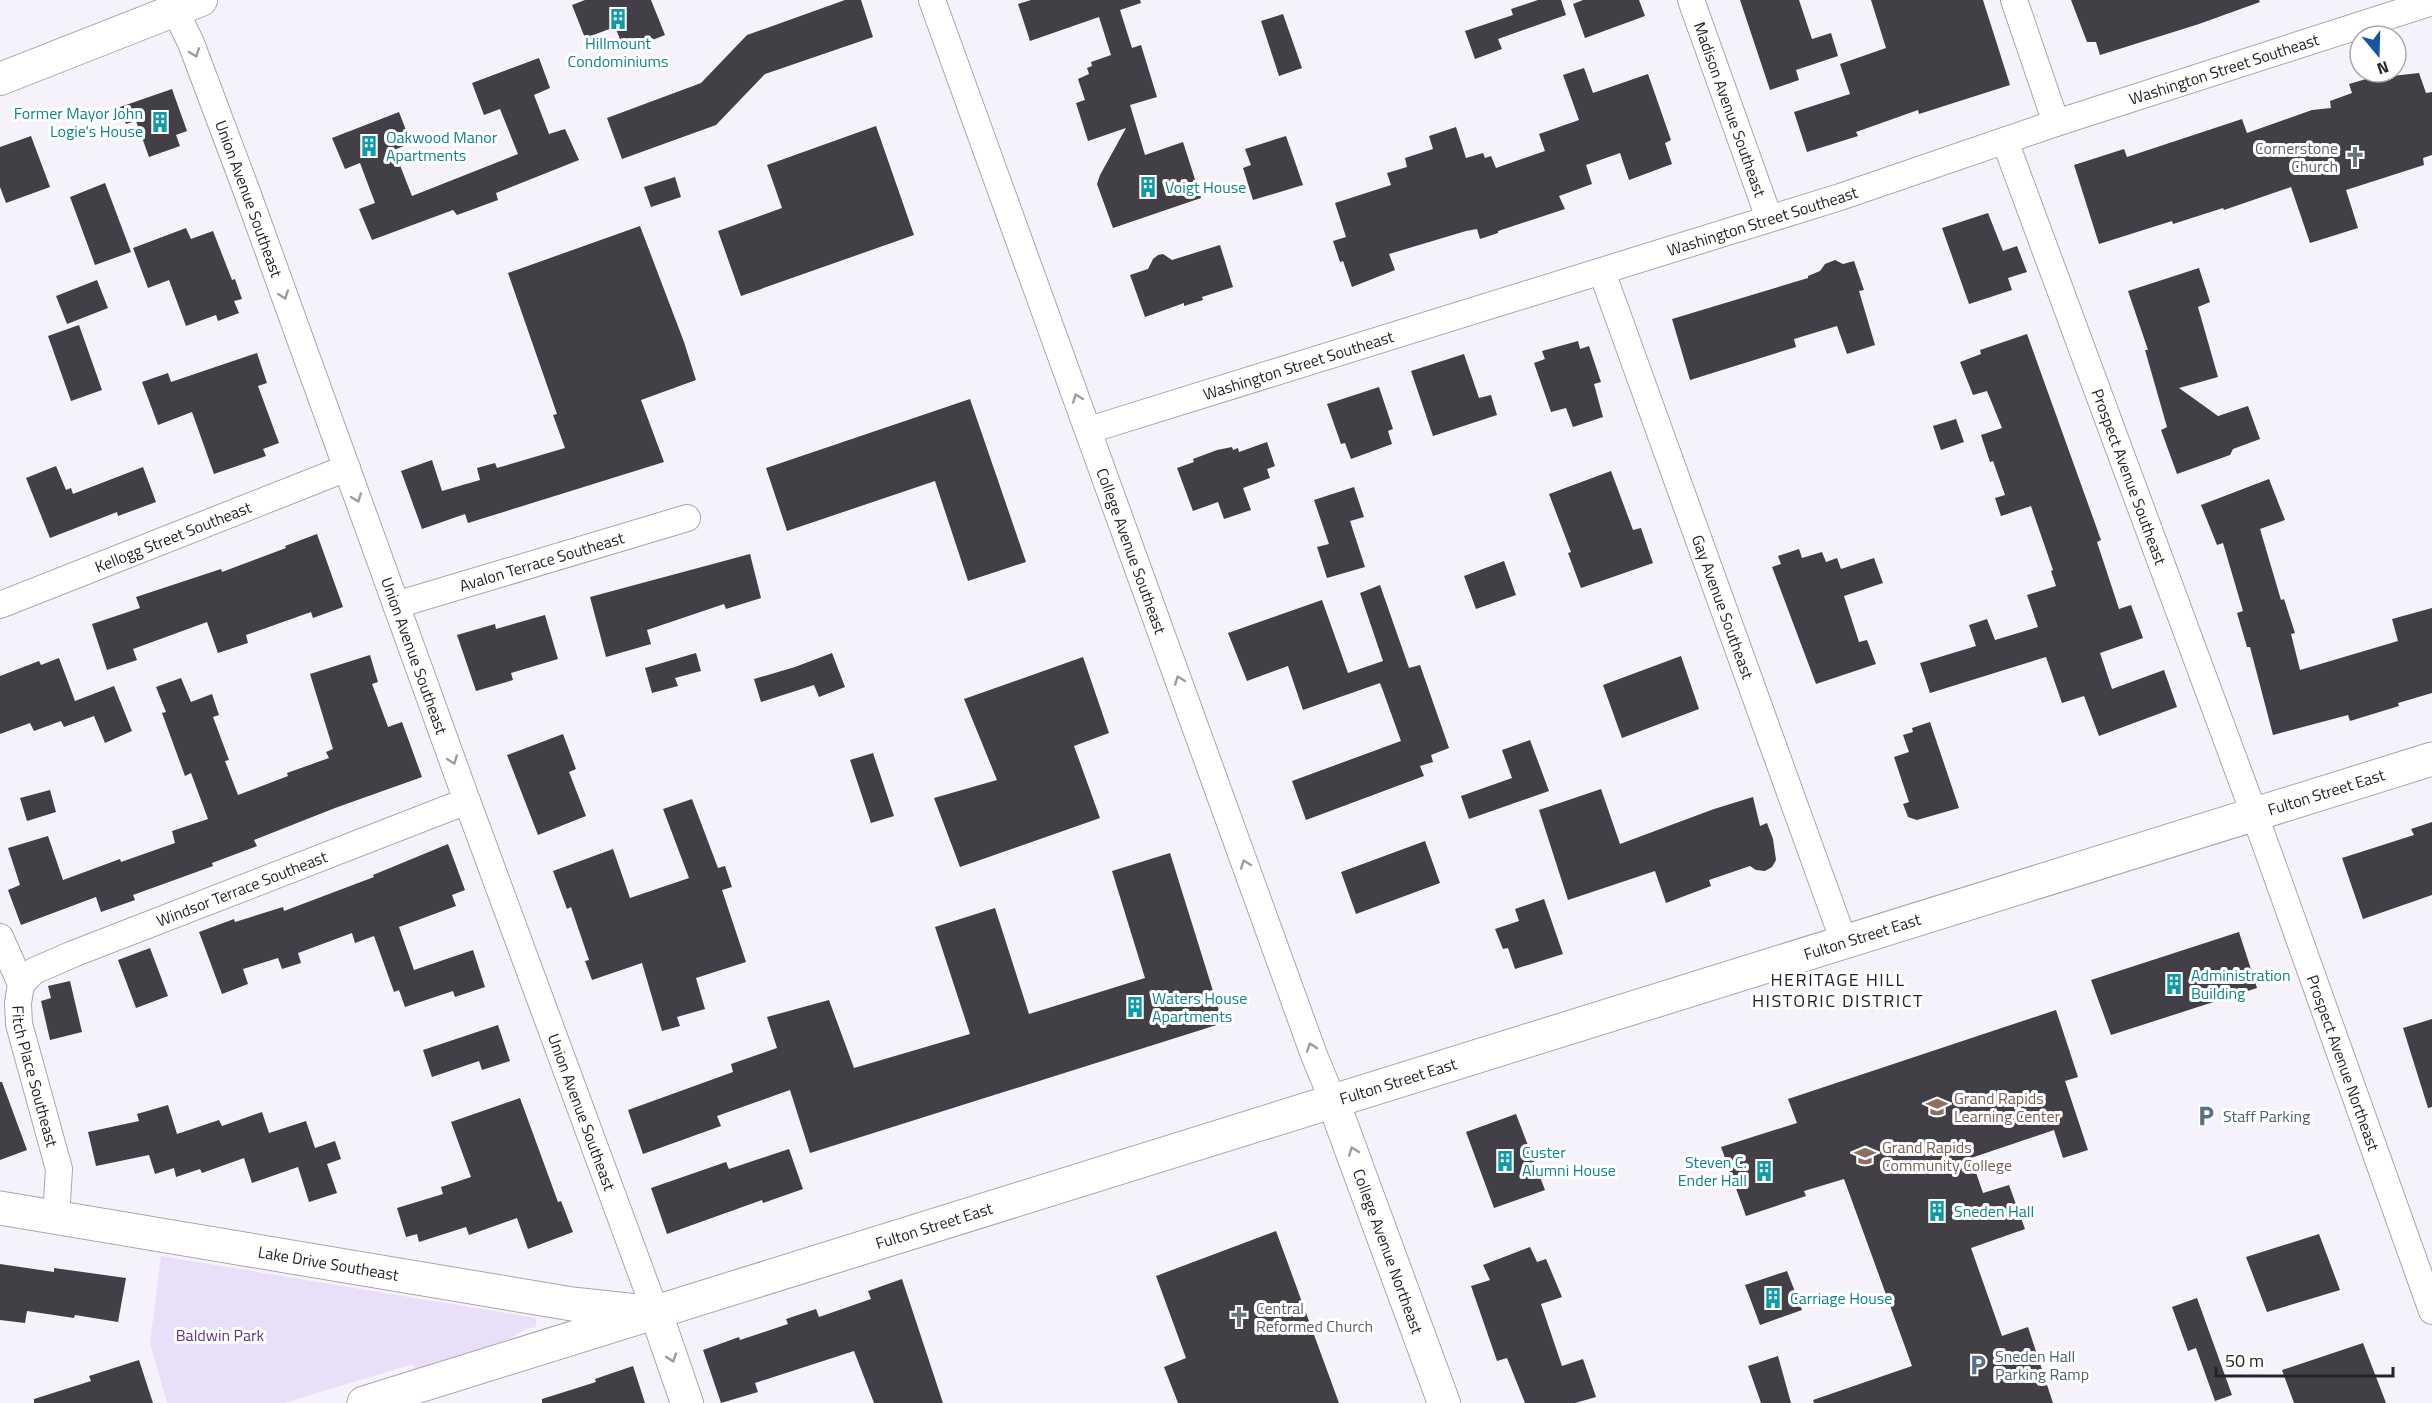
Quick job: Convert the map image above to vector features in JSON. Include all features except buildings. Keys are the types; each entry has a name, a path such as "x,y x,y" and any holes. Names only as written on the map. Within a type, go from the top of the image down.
{"main road":[{"name":"Fulton Street East","path":"364,1403 2432,759"},
{"name":"Lake Drive Southeast","path":"0,1208 572,1304 656,1313"}],"street":[{"name":"College Avenue Southeast","path":"932,0 1314,1055 1333,1101"},
{"name":"Madison Avenue Southeast","path":"1691,0 1769,218"},
{"path":"2014,0 2056,123"},
{"name":"Washington Street Southeast","path":"1089,430 1840,197 2056,123 2432,2"},
{"path":"0,79 182,3"},
{"name":"Union Avenue Southeast","path":"182,3 191,43 656,1313"},
{"name":"Prospect Avenue Southeast","path":"2005,141 2254,815"},
{"name":"Gay Avenue Southeast","path":"1602,272 1844,942"},
{"name":"Kellogg Street Southeast","path":"0,605 346,468"},
{"name":"Avalon Terrace Southeast","path":"396,605 687,518"},
{"name":"Windsor Terrace Southeast","path":"21,984 34,971 73,954 467,801"},
{"name":"Prospect Avenue Northeast","path":"2254,815 2432,1311"},
{"name":"Fitch Place Southeast","path":"0,937 21,984 18,1003 19,1024 59,1169 56,1216"},
{"name":"College Avenue Northeast","path":"1333,1101 1444,1403"},
{"path":"656,1313 687,1403"}],"green space":[{"name":"Baldwin Park","path":"161,1256 536,1318 536,1327 526,1329 494,1347 416,1371 413,1364 284,1403 167,1403 150,1343"}],"place":[{"name":"Hillmount Condominiums","path":"618,19"},
{"name":"Former Mayor John Logie's House","path":"160,122"},
{"name":"Oakwood Manor Apartments","path":"369,146"},
{"name":"Cornerstone Church","path":"2355,157"},
{"name":"Voigt House","path":"1148,187"},
{"name":"Administration Building","path":"2174,984"},
{"name":"Waters House Apartments","path":"1135,1007"},
{"name":"Grand Rapids Learning Center","path":"1937,1107"},
{"name":"Staff Parking","path":"2206,1116"},
{"name":"Grand Rapids Community College","path":"1865,1156"},
{"name":"Custer Alumni House","path":"1505,1161"},
{"name":"Steven C. Ender Hall","path":"1764,1171"},
{"name":"Sneden Hall","path":"1937,1211"},
{"name":"Carriage House","path":"1773,1298"},
{"name":"Central Reformed Church","path":"1239,1317"},
{"name":"Sneden Hall Parking Ramp","path":"1978,1365"}],"district":[{"name":"HERITAGE HILL HISTORIC DISTRICT","path":"1838,989"}]}
